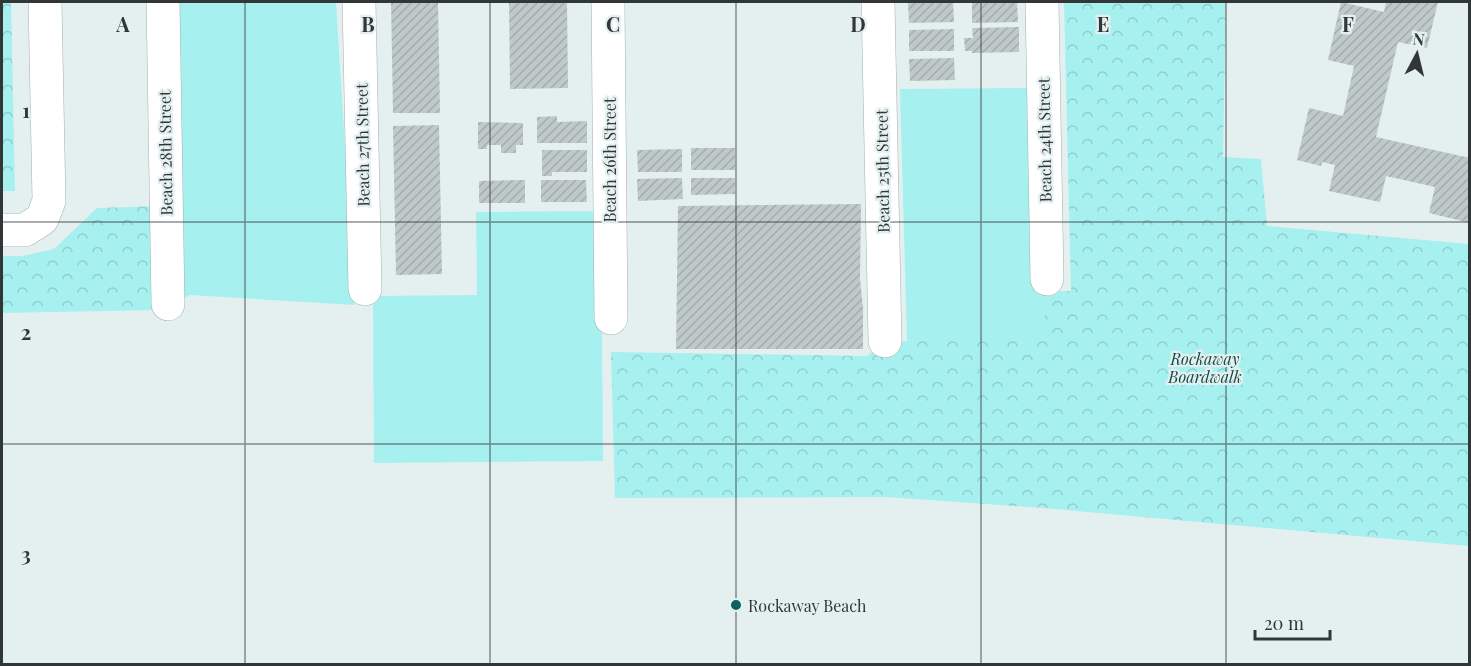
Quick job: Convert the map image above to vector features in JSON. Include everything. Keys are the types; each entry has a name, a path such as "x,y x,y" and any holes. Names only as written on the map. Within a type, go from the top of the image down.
{"street":[{"path":"2,230 25,230 42,219 49,201 45,2"},
{"name":"Beach 28th Street","path":"163,2 168,304"},
{"name":"Beach 27th Street","path":"359,2 365,290"},
{"name":"Beach 26th Street","path":"608,2 610,318"},
{"name":"Beach 25th Street","path":"878,2 885,341"},
{"name":"Beach 24th Street","path":"1042,2 1047,279"}],"green space":[{"path":"2,2 11,2 15,191 2,191"},
{"path":"171,2 336,3 355,305 190,295 174,303"},
{"name":"Rockaway Boardwalk","path":"1064,2 1226,2 1223,157 1261,159 1267,226 1469,244 1469,546 1043,508 886,497 615,498 611,352 867,356 885,341 1048,341 1042,291 1071,291"},
{"path":"1028,88 1042,291 1049,341 907,341 900,89"},
{"path":"160,206 158,310 2,313 2,256 22,256 54,249 97,208"},
{"path":"601,211 603,461 374,463 373,296 477,295 476,212"}],"building":[{"path":"391,2 438,2 440,113 393,113"},
{"path":"509,2 567,2 568,88 510,89"},
{"path":"908,2 953,2 954,22 909,23"},
{"path":"972,2 1017,2 1018,22 972,23"},
{"path":"1341,2 1384,12 1386,2 1438,2 1427,48 1398,42 1376,137 1470,158 1470,223 1429,213 1435,187 1386,176 1380,202 1329,191 1335,165 1322,162 1321,166 1297,160 1309,108 1343,116 1354,66 1328,60"},
{"path":"1019,27 1019,52 972,53 972,51 965,51 964,38 973,38 972,28"},
{"path":"954,29 954,51 909,51 909,30"},
{"path":"954,58 955,80 910,81 909,59"},
{"path":"557,116 557,122 587,121 587,143 537,143 537,117"},
{"path":"478,122 523,123 523,145 516,145 516,153 501,153 501,145 487,145 487,149 478,149"},
{"path":"439,125 442,274 396,275 393,126"},
{"path":"691,148 735,148 735,170 691,170"},
{"path":"682,149 682,172 638,172 637,150"},
{"path":"542,150 587,150 587,172 552,172 552,176 542,176"},
{"path":"682,178 683,199 638,201 637,179"},
{"path":"691,178 735,178 735,194 691,195"},
{"path":"525,180 525,203 479,203 479,181"},
{"path":"541,180 586,180 587,202 541,202"},
{"path":"861,204 860,279 863,349 676,349 678,206"}],"place":[{"name":"Rockaway Beach","path":"736,605"}]}
